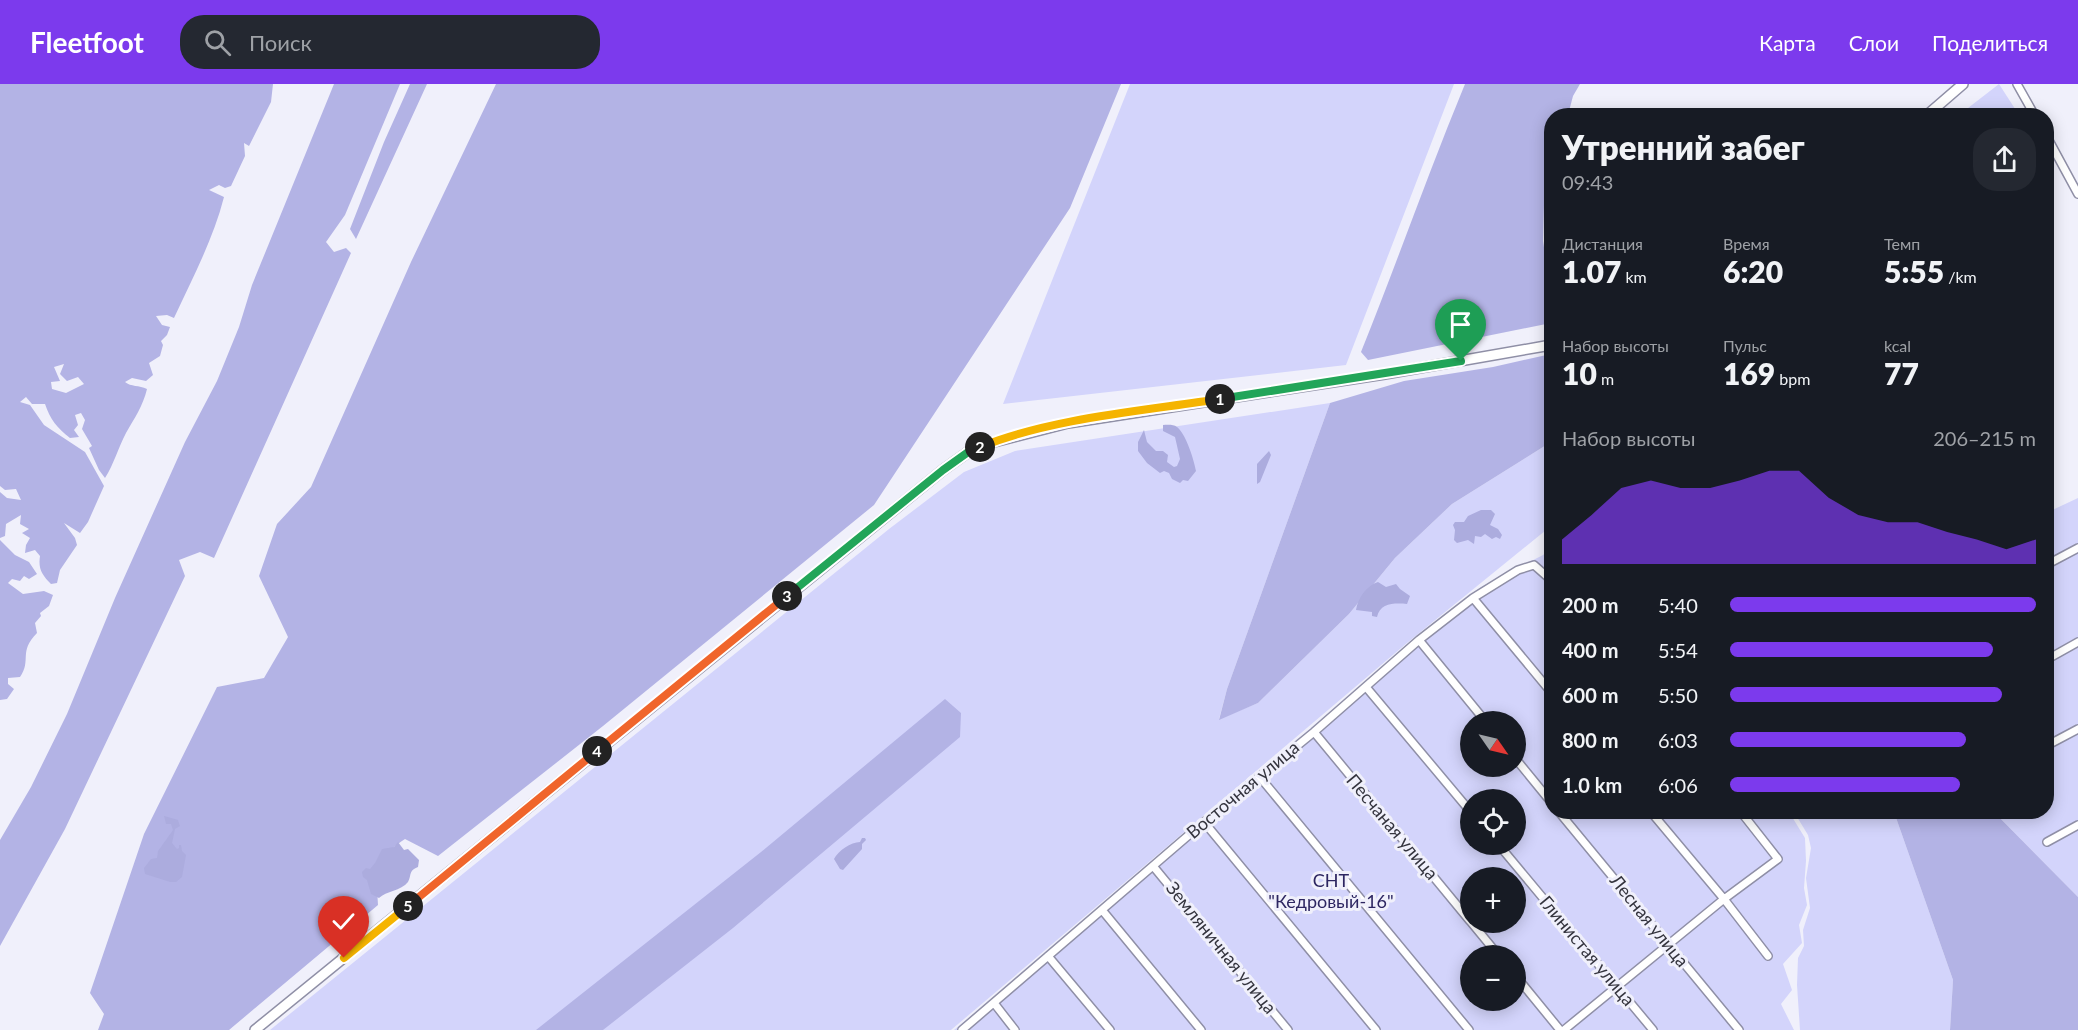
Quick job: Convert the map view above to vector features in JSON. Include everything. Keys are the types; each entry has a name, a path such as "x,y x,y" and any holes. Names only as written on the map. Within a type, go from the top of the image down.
{"street":[{"path":"1935,108 1963,84"},
{"path":"2017,84 2030,108"},
{"path":"2054,150 2078,194"},
{"path":"255,1030 943,470 971,450 1010,436 1068,423 1385,374 1544,346"},
{"path":"2054,561 2078,548"},
{"name":"Восточная улица","path":"962,1030 1204,822 1314,732 1419,640 1473,598 1518,570 1534,565 1544,574"},
{"path":"1473,598 1544,684"},
{"path":"1419,640 1476,711"},
{"path":"2054,656 2078,642"},
{"path":"1366,687 1460,799"},
{"path":"2054,742 2078,729"},
{"name":"Песчаная улица","path":"1314,732 1460,909"},
{"path":"1526,771 1544,793"},
{"path":"1259,776 1469,1030"},
{"name":"Лесная улица","path":"1565,819 1739,1030"},
{"path":"1657,819 1768,956"},
{"path":"1526,988 1562,1030 1724,899 1778,859 1747,819"},
{"path":"1204,822 1376,1030"},
{"path":"2047,842 2078,825"},
{"name":"Глинистая улица","path":"1507,855 1653,1030"},
{"name":"Земляничная улица","path":"1153,866 1288,1030"},
{"path":"1102,910 1201,1030"},
{"name":"Песчаная улица","path":"1480,933 1489,945"},
{"path":"1048,956 1110,1030"},
{"path":"994,1004 1015,1030"}],"green space":[{"path":"1130,84 1454,84 1346,365 1003,404"},
{"path":"1999,84 2014,108 1968,108"},
{"path":"1330,403 1227,689 1219,719 1258,703 1349,614 1395,558 1452,504 1544,446 1544,532 1407,643 951,1030 270,1030 889,529 964,472 1015,451"},
{"path":"2078,498 2078,897 2001,819 2054,819 2054,509"},
{"name":"СНТ \"Кедровый-16\"","path":"1544,554 1544,819 1793,819 1805,838 1804,888 1807,905 1799,925 1802,943 1783,964 1792,990 1781,1004 1794,1030 954,1030 1045,956 1414,640 1481,587"},
{"path":"1798,819 1896,819 1953,980 1950,1030 1800,1030 1798,958 1804,946 1803,930 1810,908 1806,878 1811,848 1808,835"}],"shaded area":[{"path":"0,84 273,84 271,102 249,146 244,143 245,156 231,186 225,188 219,185 209,190 224,197 208,244 174,318 167,315 156,316 162,325 170,327 167,335 161,341 163,345 160,356 149,363 153,375 146,381 132,378 125,382 147,389 141,407 105,478 89,448 92,446 82,429 85,420 81,413 75,415 78,425 74,430 79,437 70,438 54,423 45,404 32,404 26,397 20,402 30,405 44,425 85,452 104,486 88,522 80,533 64,523 75,538 77,545 60,570 57,583 51,584 43,575 40,568 40,556 35,550 25,553 30,538 22,533 29,529 20,524 21,515 6,524 5,536 0,538 0,492 7,498 21,500 16,489 5,490 0,486","holes":["64,364 60,374 67,381 78,377 84,384 66,393 52,389 51,382 60,381 54,367"]},
{"path":"334,84 400,84 345,215 326,242 334,252 346,248 351,253 214,558 200,552 179,560 185,576 65,829 0,946 0,840 31,787 67,714 115,598 185,442 217,381 239,327 252,285"},
{"path":"410,84 427,84 356,239 350,229 384,142"},
{"path":"496,84 1121,84 1070,208 874,505 603,726 438,856 405,839 395,846 380,867 377,883 378,905 229,1030 98,1030 104,1014 90,993 144,834 217,687 264,678 288,637 259,576 277,524 311,487 411,262"},
{"path":"1465,84 1580,84 1570,108 1544,108 1544,324 1368,360 1361,352"},
{"path":"1544,356 1544,446 1452,504 1395,558 1349,614 1258,703 1219,720 1227,689 1330,403 1404,381 1493,367"},
{"path":"1163,425 1177,427 1186,441 1196,471 1188,481 1183,480 1180,483 1172,479 1169,473 1164,471 1160,473 1147,463 1138,451 1138,442 1144,430 1147,442 1156,451 1163,451 1168,455 1167,462 1174,467 1177,466 1180,459 1175,437 1163,431"},
{"path":"1269,451 1271,455 1260,482 1257,484 1257,464"},
{"path":"1481,510 1491,510 1495,514 1490,525 1498,529 1502,535 1500,539 1496,537 1492,539 1485,534 1481,537 1475,536 1474,544 1468,540 1457,543 1454,540 1453,525 1455,522 1464,522 1468,516"},
{"path":"0,540 15,555 29,562 37,574 29,579 24,576 20,581 12,579 8,583 23,594 44,591 53,595 49,606 40,613 41,616 35,623 37,633 26,651 25,666 20,677 8,678 8,684 14,689 7,699 0,700"},
{"path":"1378,582 1386,587 1396,584 1410,596 1407,604 1384,606 1377,617 1372,616 1372,612 1356,610 1363,593"},
{"path":"945,699 961,713 960,737 733,928 603,1030 536,1030 761,852"},
{"path":"164,816 178,820 180,826 175,829 172,843 177,849 181,845 186,855 182,877 176,882 145,874 144,868 151,859 157,858 158,851 173,830 171,824 166,824"},
{"path":"1896,819 2001,819 2078,897 2078,1030 1950,1030 1953,980"},
{"path":"862,838 866,840 862,844 862,849 843,870 840,869 834,859 836,856 849,845 860,842"},
{"path":"398,842 404,850 408,849 419,860 418,867 411,872 405,885 379,898 371,894 362,872 366,868 370,869 382,849 394,847"}],"route":[{"path":"344,958 943,470 971,450 1010,436 1068,423 1461,361"}]}
